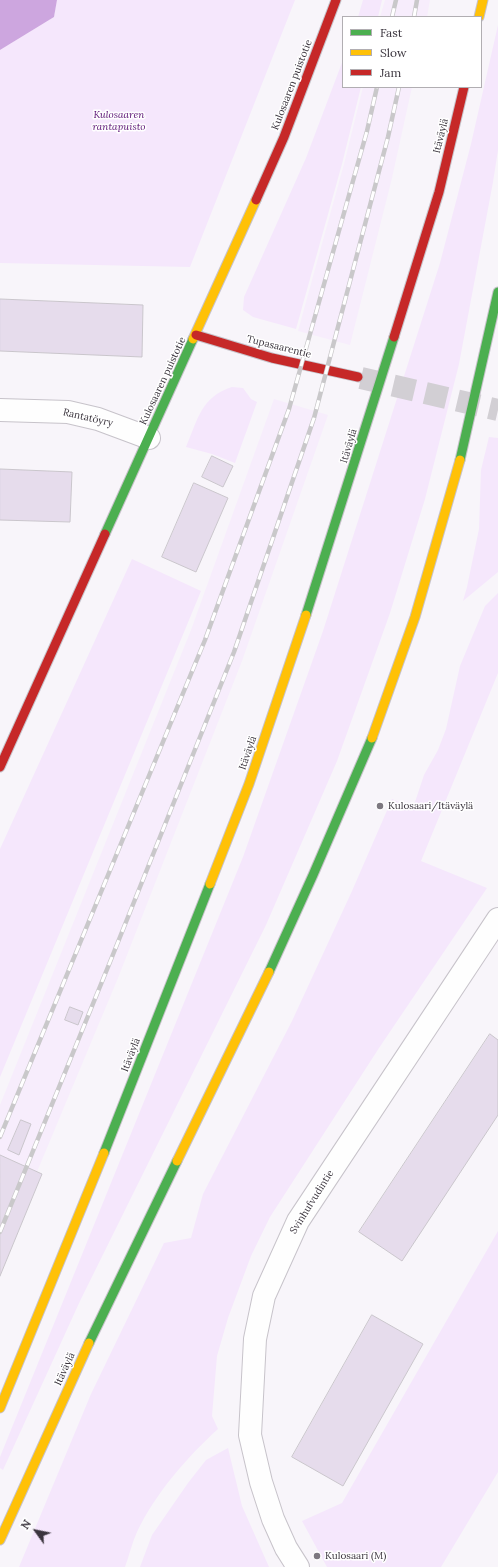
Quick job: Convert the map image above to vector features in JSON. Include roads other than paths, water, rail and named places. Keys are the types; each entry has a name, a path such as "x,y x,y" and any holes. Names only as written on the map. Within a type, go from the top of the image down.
{"main road":[{"name":"Kulosaaren puistotie","path":"0,767 284,137 336,0"},
{"path":"479,16 483,0"},
{"name":"Itäväylä","path":"0,1408 115,1126 249,784 327,554 439,192 464,88"},
{"name":"Itäväylä","path":"0,1540 46,1434 135,1246 249,1017 296,916 377,725 427,581 460,462 492,326 498,292"},
{"path":"492,326 498,314"},
{"name":"Tupasaarentie","path":"196,335 272,358 358,378"}],"street":[{"name":"Rantatöyry","path":"0,410 68,412 98,419 149,438"},
{"name":"Svinhufvudintie","path":"298,1567 286,1548 273,1519 261,1482 250,1435 255,1339 264,1296 298,1221 498,919"}],"tunnel":[{"path":"361,378 498,410"}],"railway":[{"path":"392,16 396,0"},
{"path":"414,16 417,0"},
{"path":"0,1137 205,640 289,409 367,131 377,88"},
{"path":"0,1232 234,652 314,418 388,137 399,88"}],"place":[{"name":"Kulosaari/Itäväylä","path":"380,806"},
{"name":"Kulosaari (M)","path":"317,1556"}],"park label":[{"name":"Kulosaaren rantapuisto","path":"119,120"}]}
